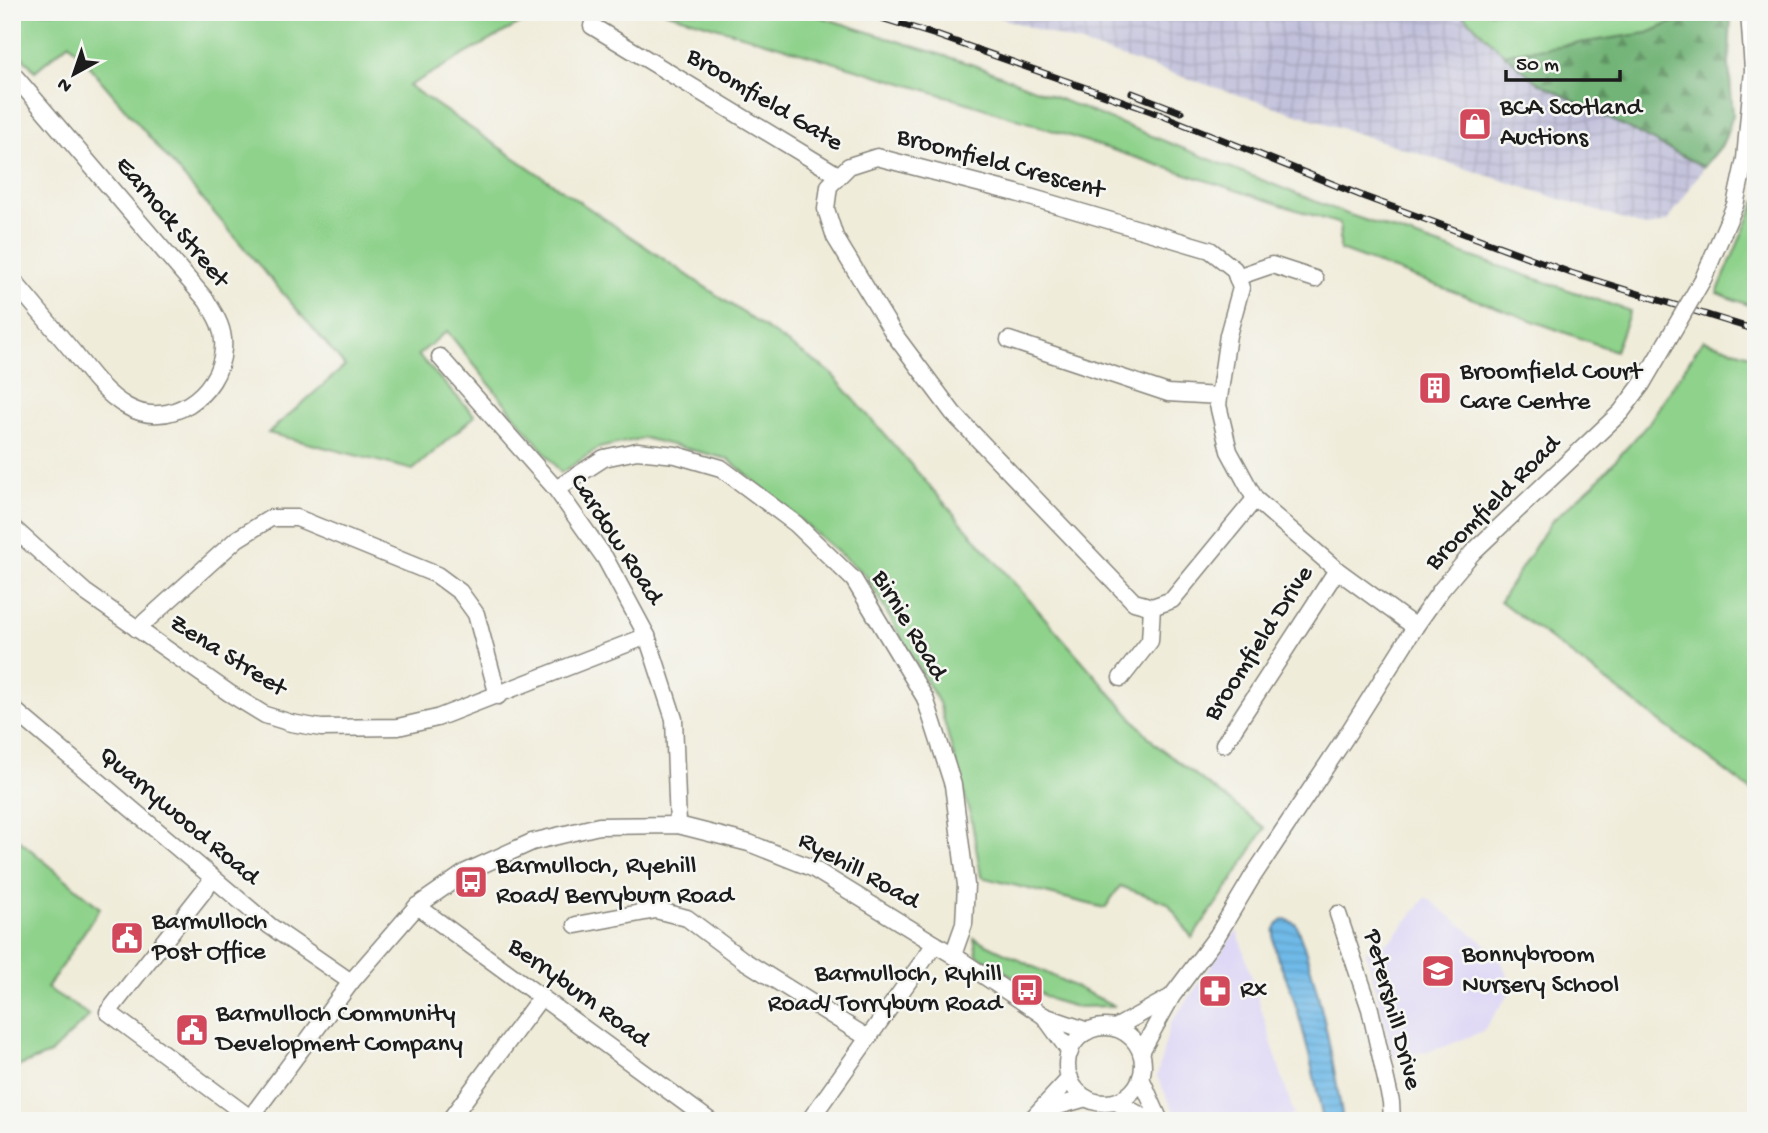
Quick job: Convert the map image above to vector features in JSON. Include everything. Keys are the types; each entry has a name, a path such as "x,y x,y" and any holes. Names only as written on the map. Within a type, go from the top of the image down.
{"street":[{"name":"Broomfield Road","path":"1141,1052 1171,996 1217,936 1251,879 1415,627 1474,552 1621,412 1642,384 1703,279 1735,205 1745,159 1753,70 1749,12"},
{"name":"Broomfield Gate","path":"592,26 838,175"},
{"name":"Earnock Street","path":"12,73 206,300 220,323 223,350 216,376 202,396 176,412 148,414 127,407 102,387 12,279"},
{"name":"Broomfield Crescent","path":"838,175 849,166 877,158 1016,193 1210,250 1234,269 1237,277"},
{"path":"838,175 829,186 826,209 835,237 894,334 953,413 1134,602 1152,607 1172,600 1255,499"},
{"path":"1315,279 1272,265 1237,277 1241,288 1228,335 1218,405 1229,451 1255,499 1337,570 1415,627"},
{"path":"1009,340 1168,393 1219,396"},
{"name":"Cardow Road","path":"440,357 555,489 604,558 647,636 674,719 678,825"},
{"name":"Birnie Road","path":"555,489 604,458 637,451 676,455 721,468 796,524 854,580 925,698 953,785 966,885 964,924 953,955"},
{"path":"137,629 237,539 271,518 297,518 437,575 460,592 476,614 498,696"},
{"name":"Zena Street","path":"12,527 85,592 137,629 265,715 291,723 321,728 398,727 437,718 647,636"},
{"name":"Broomfield Drive","path":"1224,744 1337,570"},
{"path":"1121,678 1150,641 1152,607"},
{"name":"Quarrywood Road","path":"12,709 270,926 351,982"},
{"name":"Ryehill Road","path":"249,1119 351,982 417,906 466,872 532,842 599,826 678,825 749,843 812,868 953,955 1044,1016 1088,1031"},
{"path":"213,879 108,1012 249,1119"},
{"name":"Berryburn Road","path":"417,906 710,1121"},
{"path":"576,925 656,910 687,918 743,960 868,1038"},
{"name":"Petershill Drive","path":"1338,914 1370,1009 1391,1102 1392,1121"},
{"path":"809,1121 935,944"},
{"name":"Broomfield Road","path":"1115,1028 1171,996"},
{"path":"449,1121 541,997"},
{"name":"Ryehill Road","path":"1044,1016 1070,1052"},
{"path":"1115,1028 1131,1037 1141,1052 1144,1064 1142,1078 1134,1090 1116,1102 1101,1103 1086,1098 1075,1088 1070,1078 1070,1052 1076,1041 1088,1031 1115,1028"},
{"path":"1034,1116 1070,1078"},
{"path":"1142,1078 1160,1121"},
{"path":"1034,1116 1086,1098"},
{"path":"1116,1102 1151,1121"}],"shaded area":[{"name":"BCA Scotland Auctions","path":"983,12 1460,12 1481,34 1537,82 1704,167 1668,221 1646,227"},
{"name":"Bonnybroom Nursery School","path":"1426,897 1498,954 1513,988 1483,1031 1444,1047 1394,1059 1366,951 1391,940"},
{"path":"1237,930 1294,1115 1277,1121 1178,1121 1157,1076 1170,1024"}],"green space":[{"path":"12,12 540,12 409,86 830,372 1155,744 1265,828 1192,938 1168,903 1120,886 1105,908 981,877 972,822 939,703 866,576 728,459 644,438 599,448 561,473 447,331 418,355 475,416 413,470 268,433 345,366 69,43 35,71 12,45"},
{"path":"665,12 805,12 977,66 1347,214 1630,311 1615,351 1340,250 1340,224 946,96"},
{"path":"1460,12 1696,12 1648,33 1504,54"},
{"path":"1696,12 1731,12 1729,65 1733,115 1723,144 1704,167 1537,82 1504,54 1648,33"},
{"path":"1756,201 1756,308 1717,293"},
{"path":"1703,340 1756,357 1756,794 1500,601 1551,522 1597,481 1648,424"},
{"path":"12,834 100,908 47,988 89,1015 50,1054 12,1069"},
{"path":"974,938 1115,1006 1076,1007 1052,1000 977,955"}],"water":[{"path":"1285,919 1296,924 1312,972 1330,1046 1343,1121 1323,1121 1301,1024 1274,943 1275,930"}],"railway":[{"path":"862,12 936,35 1151,111 1365,197 1571,273 1756,330"},
{"path":"1132,93 1181,112"}],"place":[{"name":"BCA Scotland Auctions","path":"1475,124"},
{"name":"Broomfield Court Care Centre","path":"1435,388"},
{"name":"Barmulloch, Ryehill Road/ Berryburn Road","path":"471,882"},
{"name":"Barmulloch Post Office","path":"127,938"},
{"name":"Bonnybroom Nursery School","path":"1438,971"},
{"name":"Barmulloch, Ryhill Road/ Torryburn Road","path":"1027,990"},
{"name":"Rx","path":"1215,991"},
{"name":"Barmulloch Community Development Company","path":"192,1030"}]}
